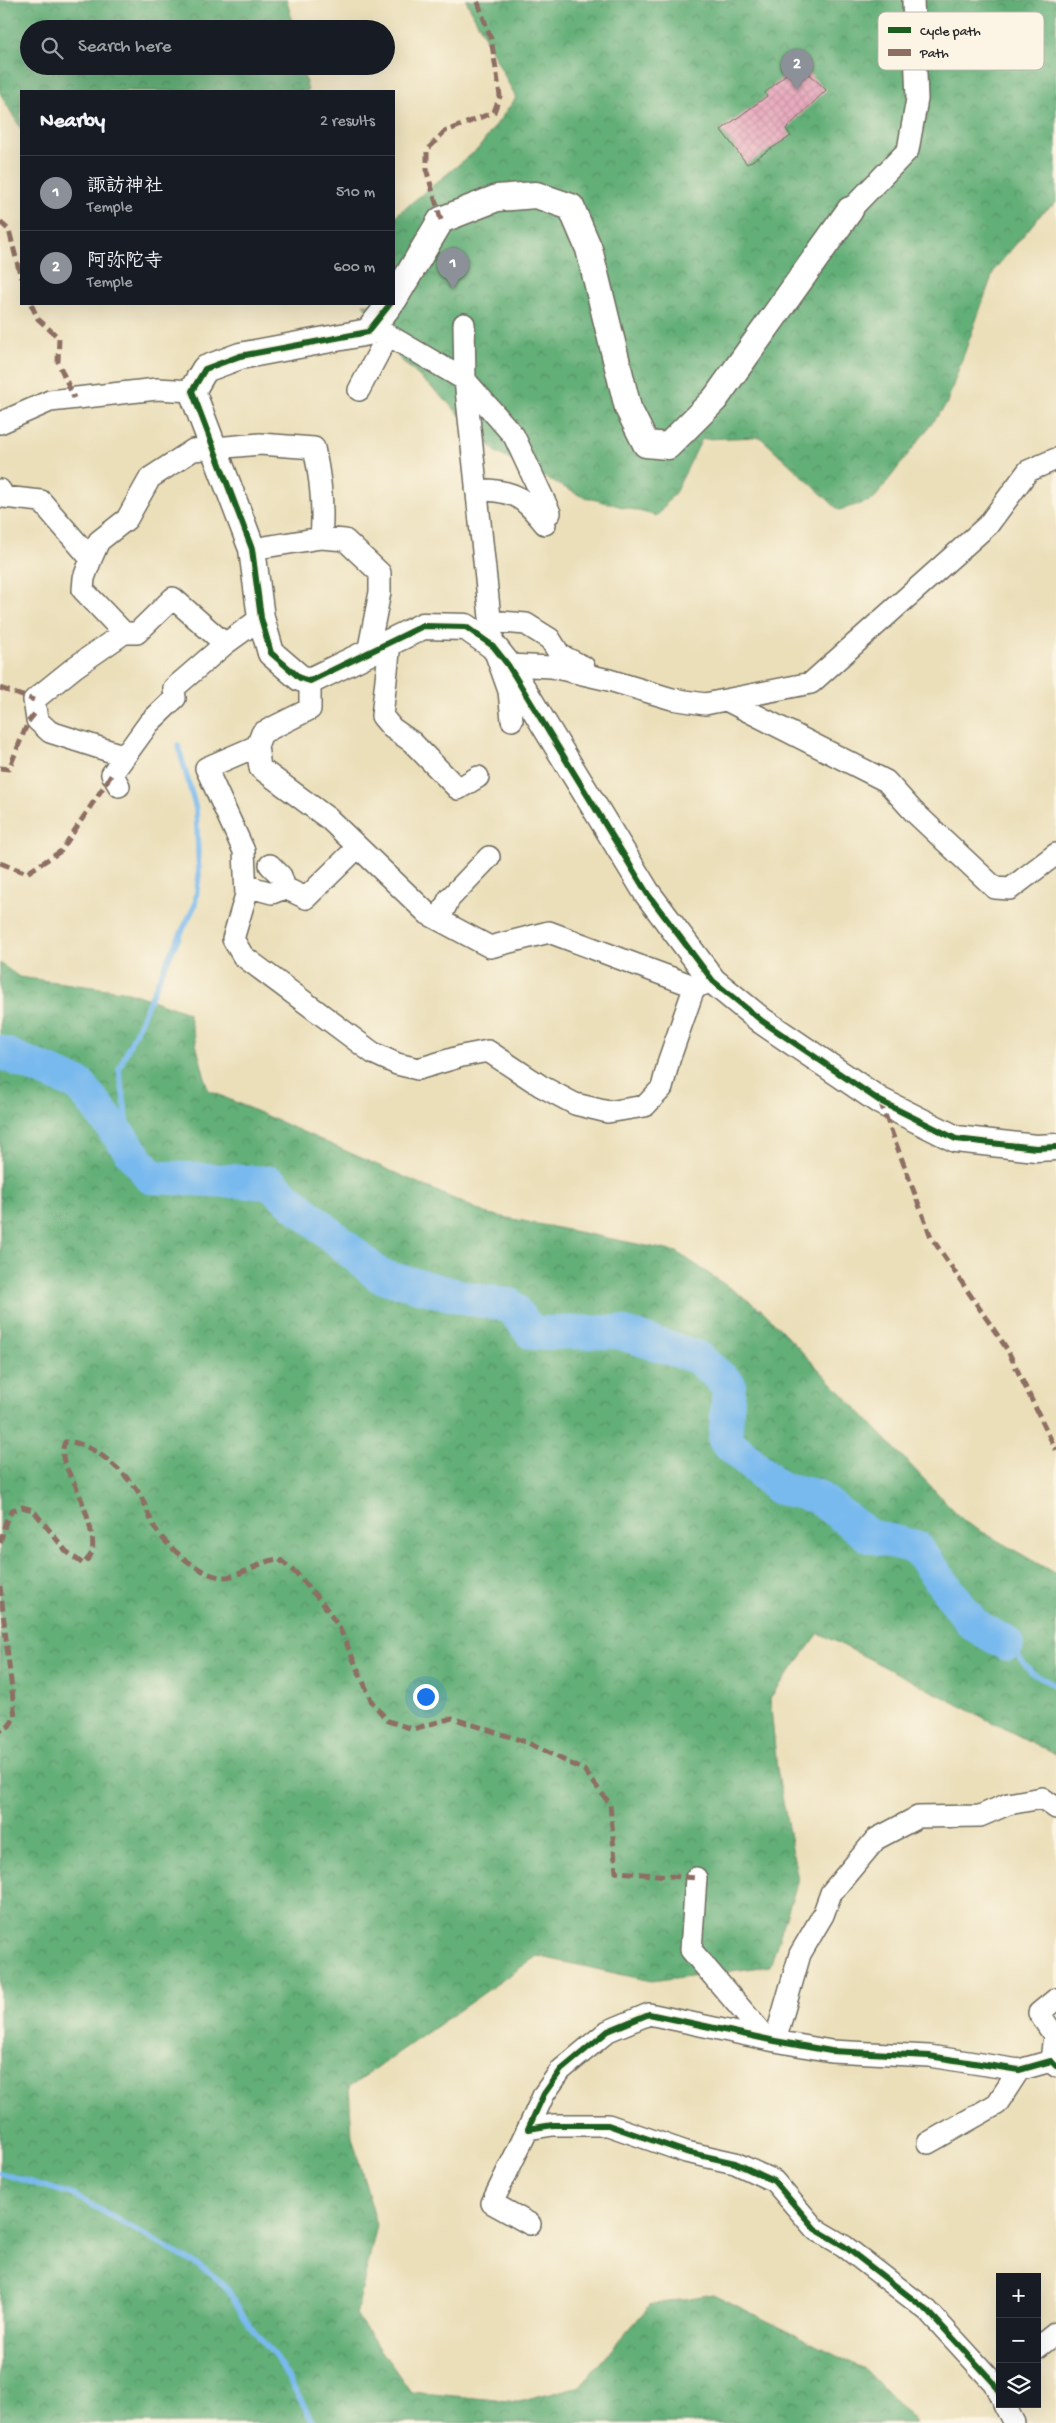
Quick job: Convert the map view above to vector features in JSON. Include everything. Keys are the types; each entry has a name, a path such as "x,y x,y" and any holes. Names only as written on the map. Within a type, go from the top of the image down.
{"street":[{"path":"395,297 440,220 497,198 536,195 571,207 589,249 628,408 646,444 668,446 715,399 850,210 908,150 917,99 916,70"},
{"path":"359,390 390,305"},
{"path":"464,324 465,380 476,489 497,644 509,691 512,720"},
{"path":"192,392 205,369 240,356 378,334 465,380 514,436 548,518 525,500 508,491 476,489"},
{"path":"0,423 50,401 157,389 192,392"},
{"path":"192,392 252,549 261,618 271,653 300,678 310,680 423,626 466,627 497,644 552,667 609,680 672,699 705,704 811,683 988,525 1028,472 1056,459"},
{"path":"124,633 83,590 84,578 90,560 100,541 127,519 150,478 193,450 260,444 314,448 322,482 324,510 321,538"},
{"path":"0,490 4,497 41,501 90,560"},
{"path":"252,549 321,538 345,540 380,573 379,648 382,716 392,728 412,742 458,789 478,777"},
{"path":"125,756 50,732 37,720 34,700 75,667 124,633 137,633 173,598 224,644"},
{"path":"119,786 112,774 149,723 176,698 174,688 224,644 261,618"},
{"path":"497,644 526,624 550,639 560,654 609,680"},
{"path":"497,644 647,894 704,984"},
{"path":"310,680 310,709 262,733 257,746 260,768 329,819 428,914 490,947 549,932 704,984 762,1020 880,1101 956,1139 1036,1148 1056,1147"},
{"path":"726,700 886,781 913,811 995,888 1010,889 1056,854"},
{"path":"257,746 206,768 244,851 246,895 233,939 243,956 373,1053 397,1064 418,1069 462,1056 488,1051 541,1086 576,1104 608,1112 645,1106 662,1088 677,1035 704,984"},
{"path":"270,865 281,876 285,888 306,898 358,847"},
{"path":"439,920 449,900 489,857"},
{"path":"246,886 272,893 285,888"},
{"path":"770,2040 800,1954 823,1915 831,1893 876,1839 918,1817 980,1816 1008,1804 1029,1798 1042,1798 1056,1808"},
{"path":"696,1878 691,1950 770,2040"},
{"path":"530,2224 492,2203 544,2094 561,2070 608,2031 650,2014 770,2040 831,2050 929,2056 1019,2070 1054,2063 1054,2035 1039,2012 1056,1999"},
{"path":"928,2143 997,2104 1019,2070"},
{"path":"528,2129 554,2125 608,2125 686,2152 735,2163 774,2181 814,2229 844,2246 928,2311 996,2384"},
{"path":"1041,2345 1056,2333"},
{"path":"1006,2408 1014,2423"}],"green space":[{"path":"0,0 287,0 292,20 20,20 20,75 304,75 308,90 20,90 20,127 0,93"},
{"path":"466,0 1056,0 1056,203 1043,212 994,270 946,405 873,500 839,510 760,437 702,439 676,491 657,516 581,496 497,453 444,399 399,358 364,305 395,305 395,216 478,149 516,98"},
{"path":"0,963 19,977 129,992 188,1013 208,1090 488,1214 677,1252 762,1310 965,1522 1056,1574 1056,1755 819,1633 770,1698 777,1769 798,1880 770,1966 651,1981 537,1956 349,2087 352,2137 377,2225 356,2315 411,2392 519,2402 580,2386 650,2305 713,2294 866,2370 916,2423 0,2423"}],"building":[{"path":"798,63 826,90 786,129 791,136 747,164 721,130 767,96 765,93"}],"waterway":[{"path":"133,1155 119,1069 168,959 195,905 199,875 196,809 178,745"},
{"path":"0,1052 80,1085 151,1177 270,1183 380,1276 470,1299 510,1305 532,1333 618,1332 697,1357 729,1385 725,1440 779,1488 816,1496 869,1536 916,1547 973,1624 1007,1644"},
{"path":"1007,1644 1032,1673 1056,1686"},
{"path":"0,2173 74,2195 206,2270 225,2285 247,2322 277,2359 314,2423"}],"marked path":[{"path":"441,220 427,172 427,150 444,132 494,112 500,96 491,39 477,0"},
{"path":"0,222 9,230 20,274"},
{"path":"31,305 38,319 59,338 58,362 74,398"},
{"path":"0,688 34,700"},
{"path":"0,768 9,769 28,722 36,712"},
{"path":"0,863 27,873 61,851 112,774"},
{"path":"880,1101 931,1237 1007,1349 1056,1450"},
{"path":"0,1543 6,1521 12,1510 22,1507 33,1510 66,1551 83,1564 87,1560 91,1555 93,1546 91,1529 63,1455 65,1442 85,1446 105,1458 131,1482 140,1494 160,1535 176,1552 196,1567 206,1573 225,1577 279,1559 297,1574 324,1605 340,1629 372,1702 388,1721 413,1729 452,1718 526,1742 584,1770 610,1804 616,1872 696,1878"},
{"path":"0,1586 15,1717 9,1726 0,1731"}],"cycle path":[{"path":"389,305 368,332 240,356 205,369 192,391 252,549 261,618 271,653 300,678 310,681 423,626 466,627 493,646 508,665 647,893 713,981 762,1021 880,1101 956,1139 1036,1148 1056,1147"},
{"path":"996,2387 928,2311 844,2246 815,2229 774,2181 735,2163 686,2152 608,2125 553,2125 528,2129 544,2094 561,2070 608,2031 649,2014 831,2051 929,2056 1019,2070 1051,2061 1056,2066"}],"place":[{"name":"阿弥陀寺","path":"797,90"},
{"name":"諏訪神社","path":"453,289"}]}
